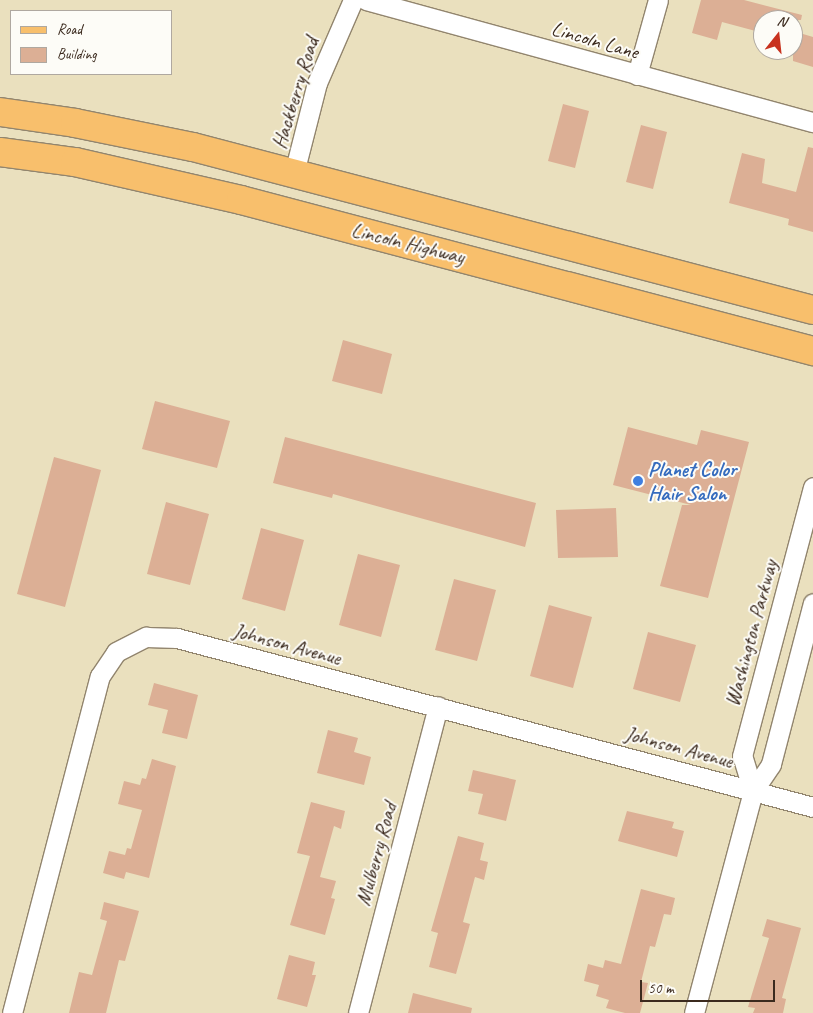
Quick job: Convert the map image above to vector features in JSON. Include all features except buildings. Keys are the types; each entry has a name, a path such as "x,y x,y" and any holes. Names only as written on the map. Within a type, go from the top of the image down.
{"main road":[{"name":"Lincoln Highway","path":"0,112 75,123 193,147 813,310"},
{"name":"Lincoln Highway","path":"0,152 74,162 241,200 813,351"}],"street":[{"name":"Hackberry Road","path":"294,173 317,83 353,0"},
{"name":"Lincoln Lane","path":"366,0 813,122"},
{"path":"637,75 658,0"},
{"name":"Washington Parkway","path":"753,791 742,756 813,487"},
{"path":"694,1013 753,791 771,764 813,602"},
{"name":"Johnson Avenue","path":"12,1013 96,686 106,665 116,652 146,637 177,638 438,706 813,808"},
{"name":"Mulberry Road","path":"358,1013 438,706"}],"place":[{"name":"Planet Color Hair Salon","path":"638,481"}]}
